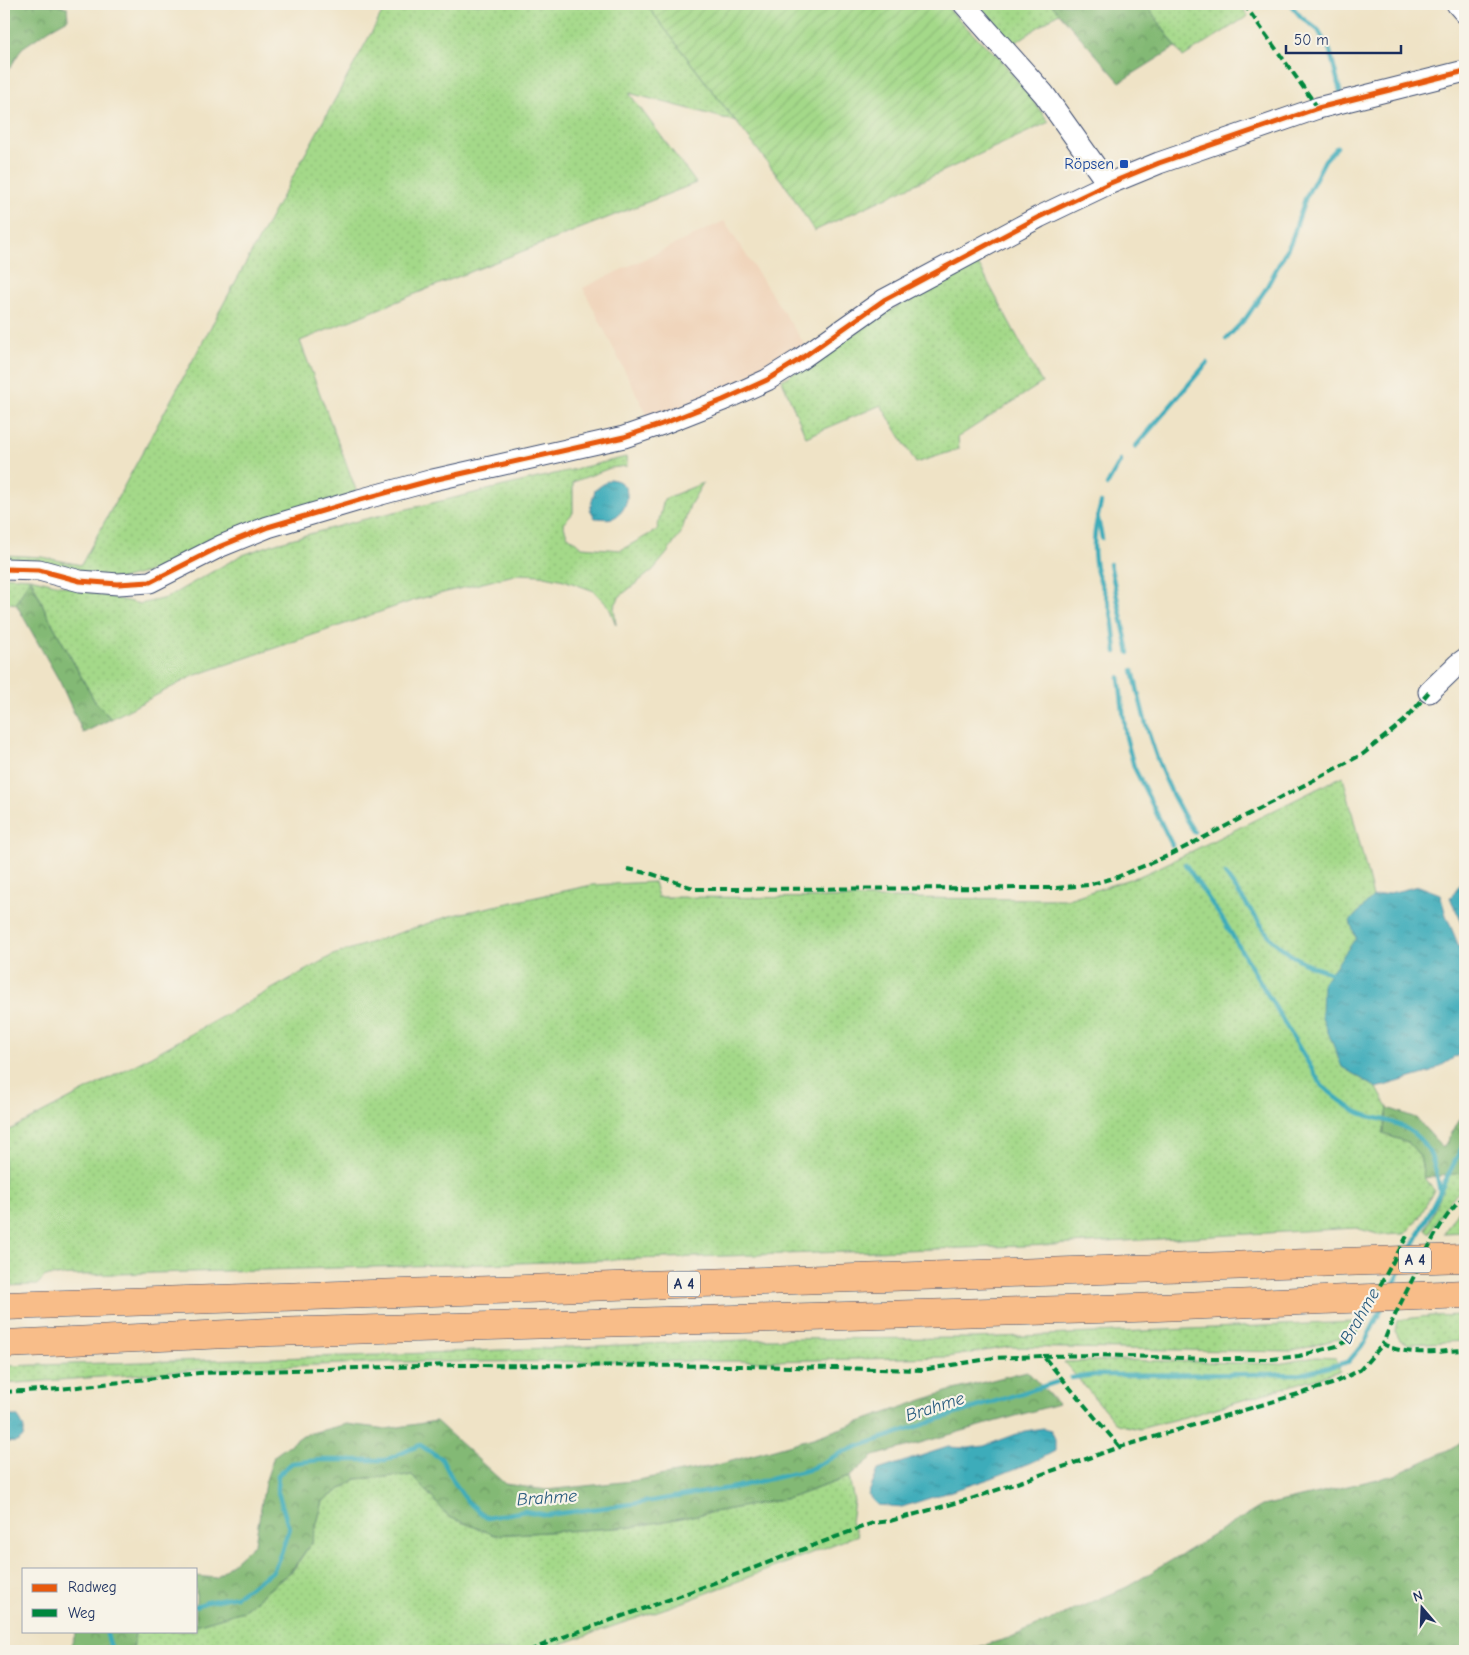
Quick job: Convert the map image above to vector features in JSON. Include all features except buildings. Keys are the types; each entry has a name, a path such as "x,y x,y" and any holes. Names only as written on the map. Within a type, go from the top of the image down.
{"highway":[{"name":"A 4","path":"4,1306 1465,1258"},
{"name":"A 4","path":"4,1344 272,1332 1134,1308 1454,1295"}],"street":[{"path":"964,4 1044,94 1108,184"},
{"path":"1457,4 1465,12"},
{"path":"4,569 39,570 80,580 118,584 150,582 221,546 268,527 433,480 624,437 723,400 766,380 799,360 884,300 1039,217 1108,184 1159,163 1318,108 1465,71"},
{"path":"1429,692 1465,659"}],"shaded area":[{"path":"724,221 805,345 759,373 700,402 649,419 583,288"}],"green space":[{"path":"4,4 49,4 67,7 68,19 22,48 4,78"},
{"path":"387,4 657,4 649,8 735,121 629,93 696,183 300,341 358,495 181,563 122,579 4,563 5,555 42,557 81,565"},
{"path":"657,4 944,4 977,38 1000,58 1049,122 814,231 790,192 649,8"},
{"path":"977,4 1051,4 1060,12 1012,45"},
{"path":"1051,4 1146,4 1176,47 1120,82"},
{"path":"1146,4 1240,4 1248,16 1183,57"},
{"path":"976,260 1042,383 958,437 959,449 916,463 881,405 806,437 782,380 929,286"},
{"path":"626,457 627,466 610,468 573,482 573,513 563,524 567,535 582,547 621,550 657,530 664,499 703,483 690,505 681,533 668,552 653,570 620,596 614,607 616,625 609,607 594,591 564,580 540,575 518,574 415,600 193,676 111,719 94,700 47,614 31,579 16,604 4,602 4,576 30,578 140,604 166,598 240,556 276,543 361,520"},
{"path":"30,578 47,614 94,700 111,719 83,733 60,682 16,604"},
{"path":"1343,776 1373,897 1350,921 1356,938 1342,1067 1377,1088 1388,1108 1383,1134 1408,1142 1420,1156 1424,1178 1434,1190 1419,1218 1405,1234 1381,1235 1356,1228 1052,1245 518,1263 45,1276 37,1285 4,1286 4,1133 146,1059 333,955 453,915 592,885 654,882 658,897 1068,899 1142,875"},
{"path":"1388,1108 1416,1118 1443,1148 1465,1111 1465,1171 1463,1173 1424,1178 1420,1156 1408,1142 1383,1134"},
{"path":"1465,1171 1465,1186 1448,1202 1430,1233 1426,1229 1450,1173"},
{"path":"1465,1202 1465,1232 1444,1233 1460,1207"},
{"path":"1465,1315 1465,1341 1409,1344 1400,1340 1395,1331 1397,1320 1429,1316"},
{"path":"1355,1322 1351,1331 1344,1337 1290,1352 1009,1347 947,1357 769,1361 389,1362 198,1370 4,1384 4,1366 377,1355 769,1339 975,1338"},
{"path":"1316,1357 1336,1358 1340,1371 1139,1429 1117,1424 1064,1362 1125,1360 1278,1364"},
{"path":"1027,1371 1058,1404 874,1456 849,1477 790,1498 632,1527 495,1535 449,1517 412,1475 356,1479 323,1501 312,1542 292,1570 243,1611 198,1624 198,1576 216,1578 255,1543 265,1483 274,1456 303,1435 347,1424 386,1429 436,1421 505,1484 547,1490 632,1481 714,1466 813,1438 946,1392"},
{"path":"1465,1440 1465,1651 964,1651 1009,1638 1127,1587 1262,1506 1395,1475"},
{"path":"412,1475 449,1517 495,1535 632,1527 790,1498 849,1477 854,1501 851,1522 858,1535 684,1602 564,1643 546,1651 133,1651 135,1632 198,1632 198,1624 243,1611 293,1570 312,1542 323,1501 356,1479"},
{"path":"77,1632 135,1632 133,1651 68,1651"}],"water":[{"path":"610,479 619,481 624,487 627,501 623,510 613,518 595,518 590,509 595,490"},
{"path":"1465,842 1465,929 1450,898 1464,878"},
{"path":"1419,886 1440,894 1446,915 1465,961 1465,1051 1431,1072 1377,1088 1342,1067 1322,1017 1323,983 1356,938 1350,921 1373,897"},
{"path":"4,1416 17,1416 19,1419 24,1430 23,1437 20,1440 4,1443"},
{"path":"1043,1428 1051,1430 1055,1439 1055,1451 992,1478 902,1507 877,1505 868,1495 878,1470 948,1447 968,1448 984,1446 1025,1431"}],"waterway":[{"path":"1290,4 1301,17 1318,30 1330,51 1341,95"},
{"path":"1226,339 1246,318 1265,290 1291,242 1305,199 1325,160 1337,147"},
{"path":"1135,447 1207,363"},
{"path":"1107,485 1121,460"},
{"path":"1101,503 1095,532 1094,554 1097,572 1112,614 1116,652"},
{"path":"1098,519 1102,538"},
{"path":"1110,564 1129,653"},
{"path":"1133,670 1143,713 1163,775 1194,832"},
{"path":"1119,677 1126,737 1134,767 1172,845"},
{"path":"1185,864 1225,923 1322,1086 1355,1110 1365,1115 1397,1124 1417,1136 1429,1151 1433,1160 1440,1192"},
{"path":"1225,874 1272,940 1291,955 1311,966 1331,973"},
{"name":"Brahme","path":"1411,1250 1465,1141"},
{"name":"Brahme","path":"1392,1288 1401,1270"},
{"name":"Brahme","path":"1071,1378 1095,1375 1301,1374 1348,1362 1365,1342 1383,1306"},
{"name":"Brahme","path":"198,1605 236,1596 273,1571 289,1528 277,1489 278,1475 292,1463 320,1460 386,1460 420,1445 442,1459 467,1501 487,1518 525,1511 547,1515 639,1503 736,1487 808,1470 845,1451 1057,1382"},
{"name":"Brahme","path":"106,1632 112,1651"}],"marked path":[{"path":"1244,4 1318,108"},
{"path":"627,869 652,874 696,889 1055,888 1088,885 1117,877 1170,855 1363,754 1404,721 1429,692"},
{"path":"1465,1196 1449,1213 1425,1253 1383,1344 1403,1351 1413,1352 1465,1350"},
{"path":"1043,1356 1099,1355 1273,1359 1299,1356 1337,1346 1349,1340 1361,1323 1407,1236"},
{"path":"529,1651 873,1523 890,1521 974,1498 1120,1447 1332,1384 1360,1370 1383,1344"},
{"path":"4,1392 60,1389 199,1373 452,1365 746,1366 922,1370 994,1358 1043,1356 1120,1447"}],"cycle path":[{"path":"4,569 39,570 80,581 118,584 150,582 221,546 268,527 433,480 624,437 723,400 767,380 799,360 884,300 1039,217 1108,184 1159,163 1318,108 1465,71"}],"place":[{"name":"Röpsen","path":"1124,164"}]}
